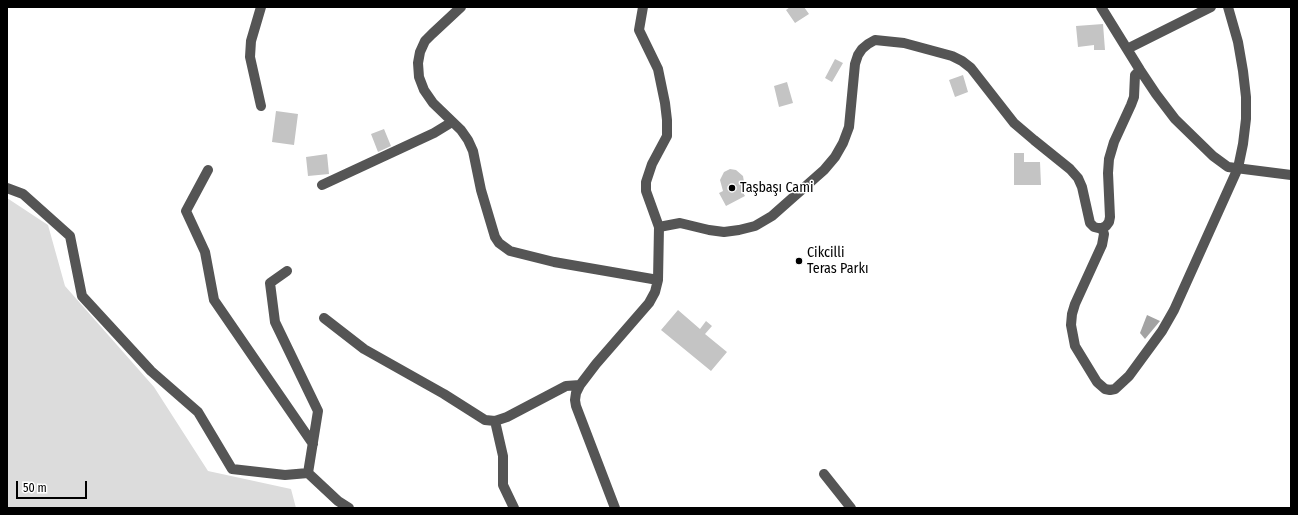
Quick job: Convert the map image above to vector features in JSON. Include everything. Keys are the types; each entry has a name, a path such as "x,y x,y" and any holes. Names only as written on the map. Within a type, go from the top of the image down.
{"street":[{"path":"261,7 251,41 250,57 261,106"},
{"path":"462,7 425,41 420,52 418,63 419,77 424,90 434,103 468,140 473,151 481,190 495,237 510,251 554,262 658,280"},
{"path":"615,508 576,406 576,393 580,385 596,364 649,303 655,292 658,280 659,227 646,192 646,182 652,164 667,136 667,120 658,69 639,30 643,7"},
{"path":"1101,7 1140,70 1171,112 1195,139 1213,156 1228,167 1291,175"},
{"path":"1127,49 1211,7"},
{"path":"1102,228 1104,234 1102,245 1075,304 1071,325 1072,337 1075,346 1097,382 1105,389 1110,390 1115,388 1130,376 1165,326 1182,294 1197,257 1238,168 1246,118 1246,97 1244,71 1238,42 1228,7"},
{"path":"659,227 680,223 724,232 755,226 772,216 824,170 835,157 849,127 855,64 858,55 862,49 875,40 904,43 952,56 971,68 1014,123 1070,169 1078,178 1082,187 1090,223 1094,227 1102,228 1109,222 1110,217 1108,173 1109,159 1114,142 1134,97 1135,75 1140,70"},
{"path":"322,185 434,133 452,122"},
{"path":"208,170 186,211 205,252 214,300 313,444"},
{"path":"7,188 23,194 70,236 82,296 151,370 198,412 232,469 285,475 308,473 338,502 349,508"},
{"path":"287,271 270,283 275,322 318,411 308,473"},
{"path":"324,318 364,349 444,394 485,420 495,421 507,417 566,386 580,385"},
{"path":"495,421 503,456 503,485 514,508"},
{"path":"824,474 851,508"}],"shaded area":[{"path":"7,198 48,225 65,286 154,387 208,471 291,489 296,508 7,508"},
{"path":"1147,315 1160,321 1145,339 1140,333"}],"building":[{"path":"790,7 804,7 809,14 795,23 786,10"},
{"path":"1103,24 1105,50 1094,50 1094,45 1078,47 1076,26"},
{"path":"835,59 843,63 832,82 825,78"},
{"path":"963,75 968,92 955,97 949,80"},
{"path":"787,82 793,103 779,107 774,86"},
{"path":"276,111 298,114 294,145 272,142"},
{"path":"384,129 391,146 378,152 371,134"},
{"path":"1014,153 1024,153 1024,162 1040,162 1041,185 1014,185"},
{"path":"327,154 329,174 308,176 306,157"},
{"name":"Taşbaşı Cami","path":"730,169 736,170 743,176 744,182 741,189 745,196 726,206 719,193 723,191 720,180 724,172"},
{"path":"678,310 700,329 706,321 712,326 705,334 727,352 711,371 661,330"}],"place":[{"name":"Taşbaşı Cami","path":"732,188"},
{"name":"Cikcilli Teras Parkı","path":"799,261"}]}
